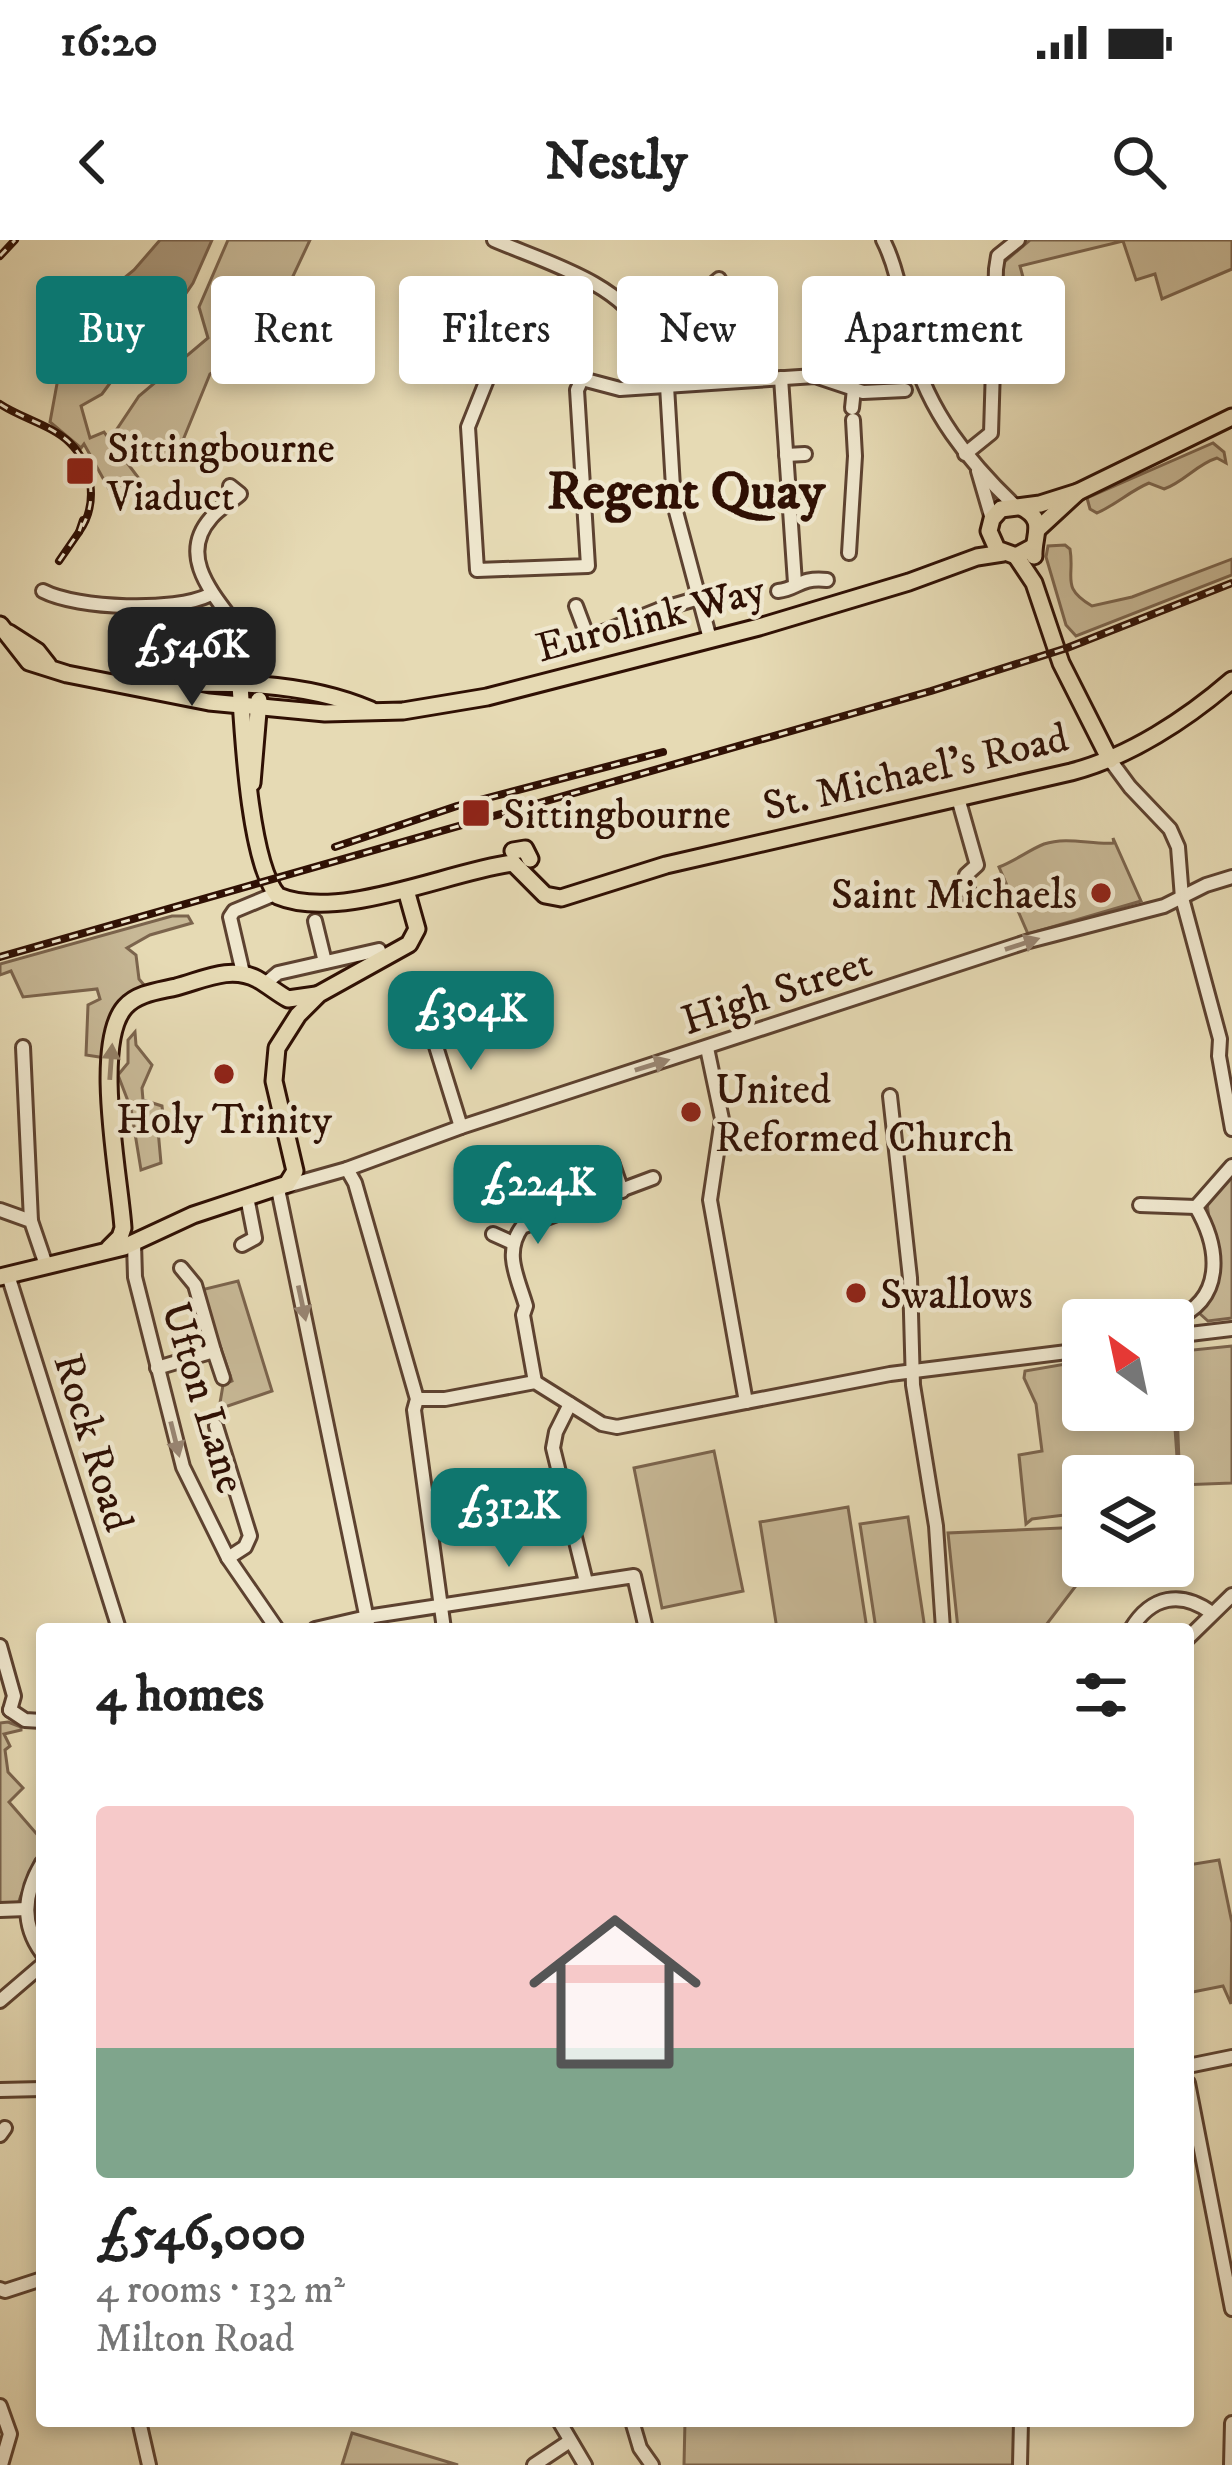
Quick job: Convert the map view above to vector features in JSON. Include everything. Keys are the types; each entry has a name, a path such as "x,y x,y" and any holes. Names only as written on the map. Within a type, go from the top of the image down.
{"main road":[{"path":"1034,583 1009,554 993,544 990,525 1001,509 1078,492 1232,417"},
{"path":"1078,492 1039,528 1033,547 1034,583 1061,663 1110,760"},
{"path":"1018,506 1033,514 1039,528"},
{"name":"Eurolink Way","path":"940,571 990,525"},
{"path":"1009,554 1033,547"},
{"name":"Eurolink Way","path":"126,684 160,694 325,713 436,708 710,639 976,557 1009,554"},
{"path":"3,628 48,665 67,674 126,684"},
{"name":"St. Michael's Road","path":"275,894 286,900 321,901 406,890 518,864 545,895 560,898 665,865 1110,760 1206,703 1232,680"},
{"path":"240,683 243,765 267,878 275,894"},
{"name":"Eurolink Way","path":"126,684 240,683 326,694 374,711"},
{"path":"250,792 260,686"},
{"path":"412,910 435,881"},
{"path":"108,1248 122,1235 110,1094 118,1016 138,997 226,973 243,973 296,1000 319,994 410,944 417,929 406,890"},
{"path":"4,1276 134,1243 149,1232 280,1188 303,1175 272,1069 285,1016 270,988"},
{"path":"282,1039 319,994"},
{"path":"122,1219 134,1229 149,1232"}],"street":[{"path":"494,240 595,284 617,300"},
{"path":"883,240 919,370 965,454 1018,506"},
{"path":"965,454 991,433 996,269 998,256 1018,240"},
{"path":"593,383 609,388 826,377 854,389 905,390"},
{"path":"781,378 795,583"},
{"path":"477,570 468,427 485,384"},
{"path":"463,574 588,566 580,384"},
{"path":"667,386 674,504 710,639"},
{"path":"850,553 854,389"},
{"path":"786,455 805,454"},
{"path":"978,470 990,525"},
{"path":"230,486 240,494 212,517 199,541 199,561 209,595 250,644 260,686"},
{"path":"790,509 808,507"},
{"path":"778,591 795,583 827,580"},
{"path":"43,591 88,602 126,604 181,605 209,595"},
{"path":"576,606 582,641 699,598"},
{"path":"229,618 239,648 240,683"},
{"path":"1110,760 1170,829 1178,848 1182,898 1220,1039 1232,1129"},
{"path":"958,798 976,865 966,875 970,900"},
{"name":"High Street","path":"303,1175 347,1169 1029,940 1164,907 1206,884 1232,877"},
{"path":"243,973 230,917 275,894"},
{"path":"315,921 325,962"},
{"path":"270,988 278,973 379,950"},
{"path":"417,985 461,1127"},
{"path":"23,1047 31,1221 46,1265"},
{"path":"707,1048 721,1110 710,1207 746,1402"},
{"path":"890,1096 943,1623"},
{"path":"612,1162 622,1191"},
{"path":"1196,1208 1232,1166"},
{"path":"347,1169 417,1399 414,1410 443,1623"},
{"path":"535,1382 523,1315 526,1306 512,1259 513,1243 522,1227 653,1178"},
{"path":"280,1188 368,1623 441,1606 634,1576 645,1623"},
{"path":"242,1245 255,1238 247,1197"},
{"path":"1140,1205 1196,1208"},
{"path":"1194,1311 1209,1296 1212,1285 1207,1227 1196,1208"},
{"path":"0,1210 31,1221"},
{"path":"493,1234 513,1243"},
{"name":"Ufton Lane","path":"134,1243 133,1267 183,1467 228,1558 272,1623"},
{"path":"181,1268 195,1286 223,1378"},
{"name":"Rock Road","path":"4,1276 117,1623"},
{"path":"1194,1334 1232,1329"},
{"path":"157,1368 214,1351"},
{"path":"417,1399 445,1399 535,1382 602,1424 617,1427 914,1371 1062,1353"},
{"path":"564,1400 553,1448 586,1582"},
{"path":"216,1426 250,1536 228,1558"},
{"path":"1194,1632 1232,1594"},
{"path":"1135,1623 1145,1610 1170,1598 1190,1600 1232,1616"},
{"path":"0,1646 14,1696 5,1713 36,1721"},
{"path":"36,1874 27,1909 36,1943"},
{"path":"0,1910 27,1909"},
{"path":"0,2001 36,1970"},
{"path":"1194,2065 1232,2057"},
{"path":"0,2090 36,2090"},
{"path":"1194,2115 1216,2233 1231,2284 1232,2309"},
{"path":"2,2292 36,2281"},
{"path":"0,2406 10,2434 2,2465"},
{"path":"1231,2465 1232,2423"},
{"path":"143,2427 148,2465"},
{"path":"562,2427 585,2465"},
{"path":"634,2427 652,2465"},
{"path":"1020,2465 1021,2427"},
{"path":"534,2465 570,2441"}],"shaded area":[{"path":"160,240 212,240 187,292 187,276 127,276"},
{"path":"228,240 310,240 293,276 212,276"},
{"path":"1030,240 1232,240 1232,269 1162,299 1155,274 1136,280 1123,241 1020,266 1023,276 1002,276 1003,263"},
{"path":"211,279 211,373 181,445 165,463 139,459 117,429 153,384 187,384 187,356 208,338 199,307"},
{"path":"57,384 109,384 81,406 90,438 104,432 140,480 114,498 84,444 81,448 50,422"},
{"path":"1213,443 1224,452 1226,463 1217,458 1164,489 1149,483 1097,513 1090,509 1087,498"},
{"path":"1048,546 1070,549 1072,587 1092,606 1132,597 1232,559 1232,575 1076,636 1066,625 1046,557"},
{"path":"1113,838 1141,901 1028,934 999,867 1053,842 1114,843"},
{"path":"172,916 188,916 192,923 150,935 127,948 136,955 139,979 145,986 118,1007 106,1058 86,1055 88,1005 100,999 97,989 23,997 11,971 0,975 0,964"},
{"path":"135,1032 136,1045 152,1065 142,1088 143,1100 162,1106 163,1115 157,1119 161,1163 141,1170 131,1109 118,1075 128,1063 128,1040"},
{"path":"1232,1170 1232,1318 1208,1321 1199,1313 1216,1281 1207,1202"},
{"path":"238,1281 272,1391 219,1409 223,1385 232,1381 201,1290"},
{"path":"1232,1346 1232,1483 1194,1484 1194,1455 1179,1455 1178,1431 1194,1431 1194,1350"},
{"path":"1062,1365 1062,1431 1175,1431 1177,1455 1062,1455 1062,1515 1026,1524 1019,1455 1042,1451 1036,1404 1025,1371"},
{"path":"714,1451 743,1591 662,1608 634,1468"},
{"path":"848,1507 866,1623 776,1623 760,1522"},
{"path":"908,1517 924,1623 875,1623 860,1524"},
{"path":"1062,1528 1062,1587 1075,1587 1048,1623 957,1623 948,1533"},
{"path":"0,1723 21,1727 4,1734 10,1746 5,1750 8,1772 23,1788 9,1802 36,1833 36,1862 18,1905 0,1907"},
{"path":"1219,1860 1232,1923 1231,2004 1223,1986 1194,1992 1194,1864"},
{"path":"685,2427 1015,2427 1014,2465 684,2465"},
{"path":"352,2433 458,2465 342,2465"}],"railway":[{"path":"0,256 15,240"},
{"path":"0,404 54,431 84,462 91,498 79,532"},
{"path":"59,561 83,520"},
{"path":"0,957 931,691 1067,648 1232,583"},
{"path":"335,847 457,806 663,752"}],"place":[{"name":"Sittingbourne Viaduct","path":"80,471"},
{"name":"Sittingbourne","path":"476,813"},
{"name":"Saint Michaels","path":"1101,893"},
{"name":"Holy Trinity","path":"224,1074"},
{"name":"United Reformed Church","path":"691,1112"},
{"name":"Swallows","path":"856,1293"}],"district":[{"name":"Regent Quay","path":"686,489"}]}
